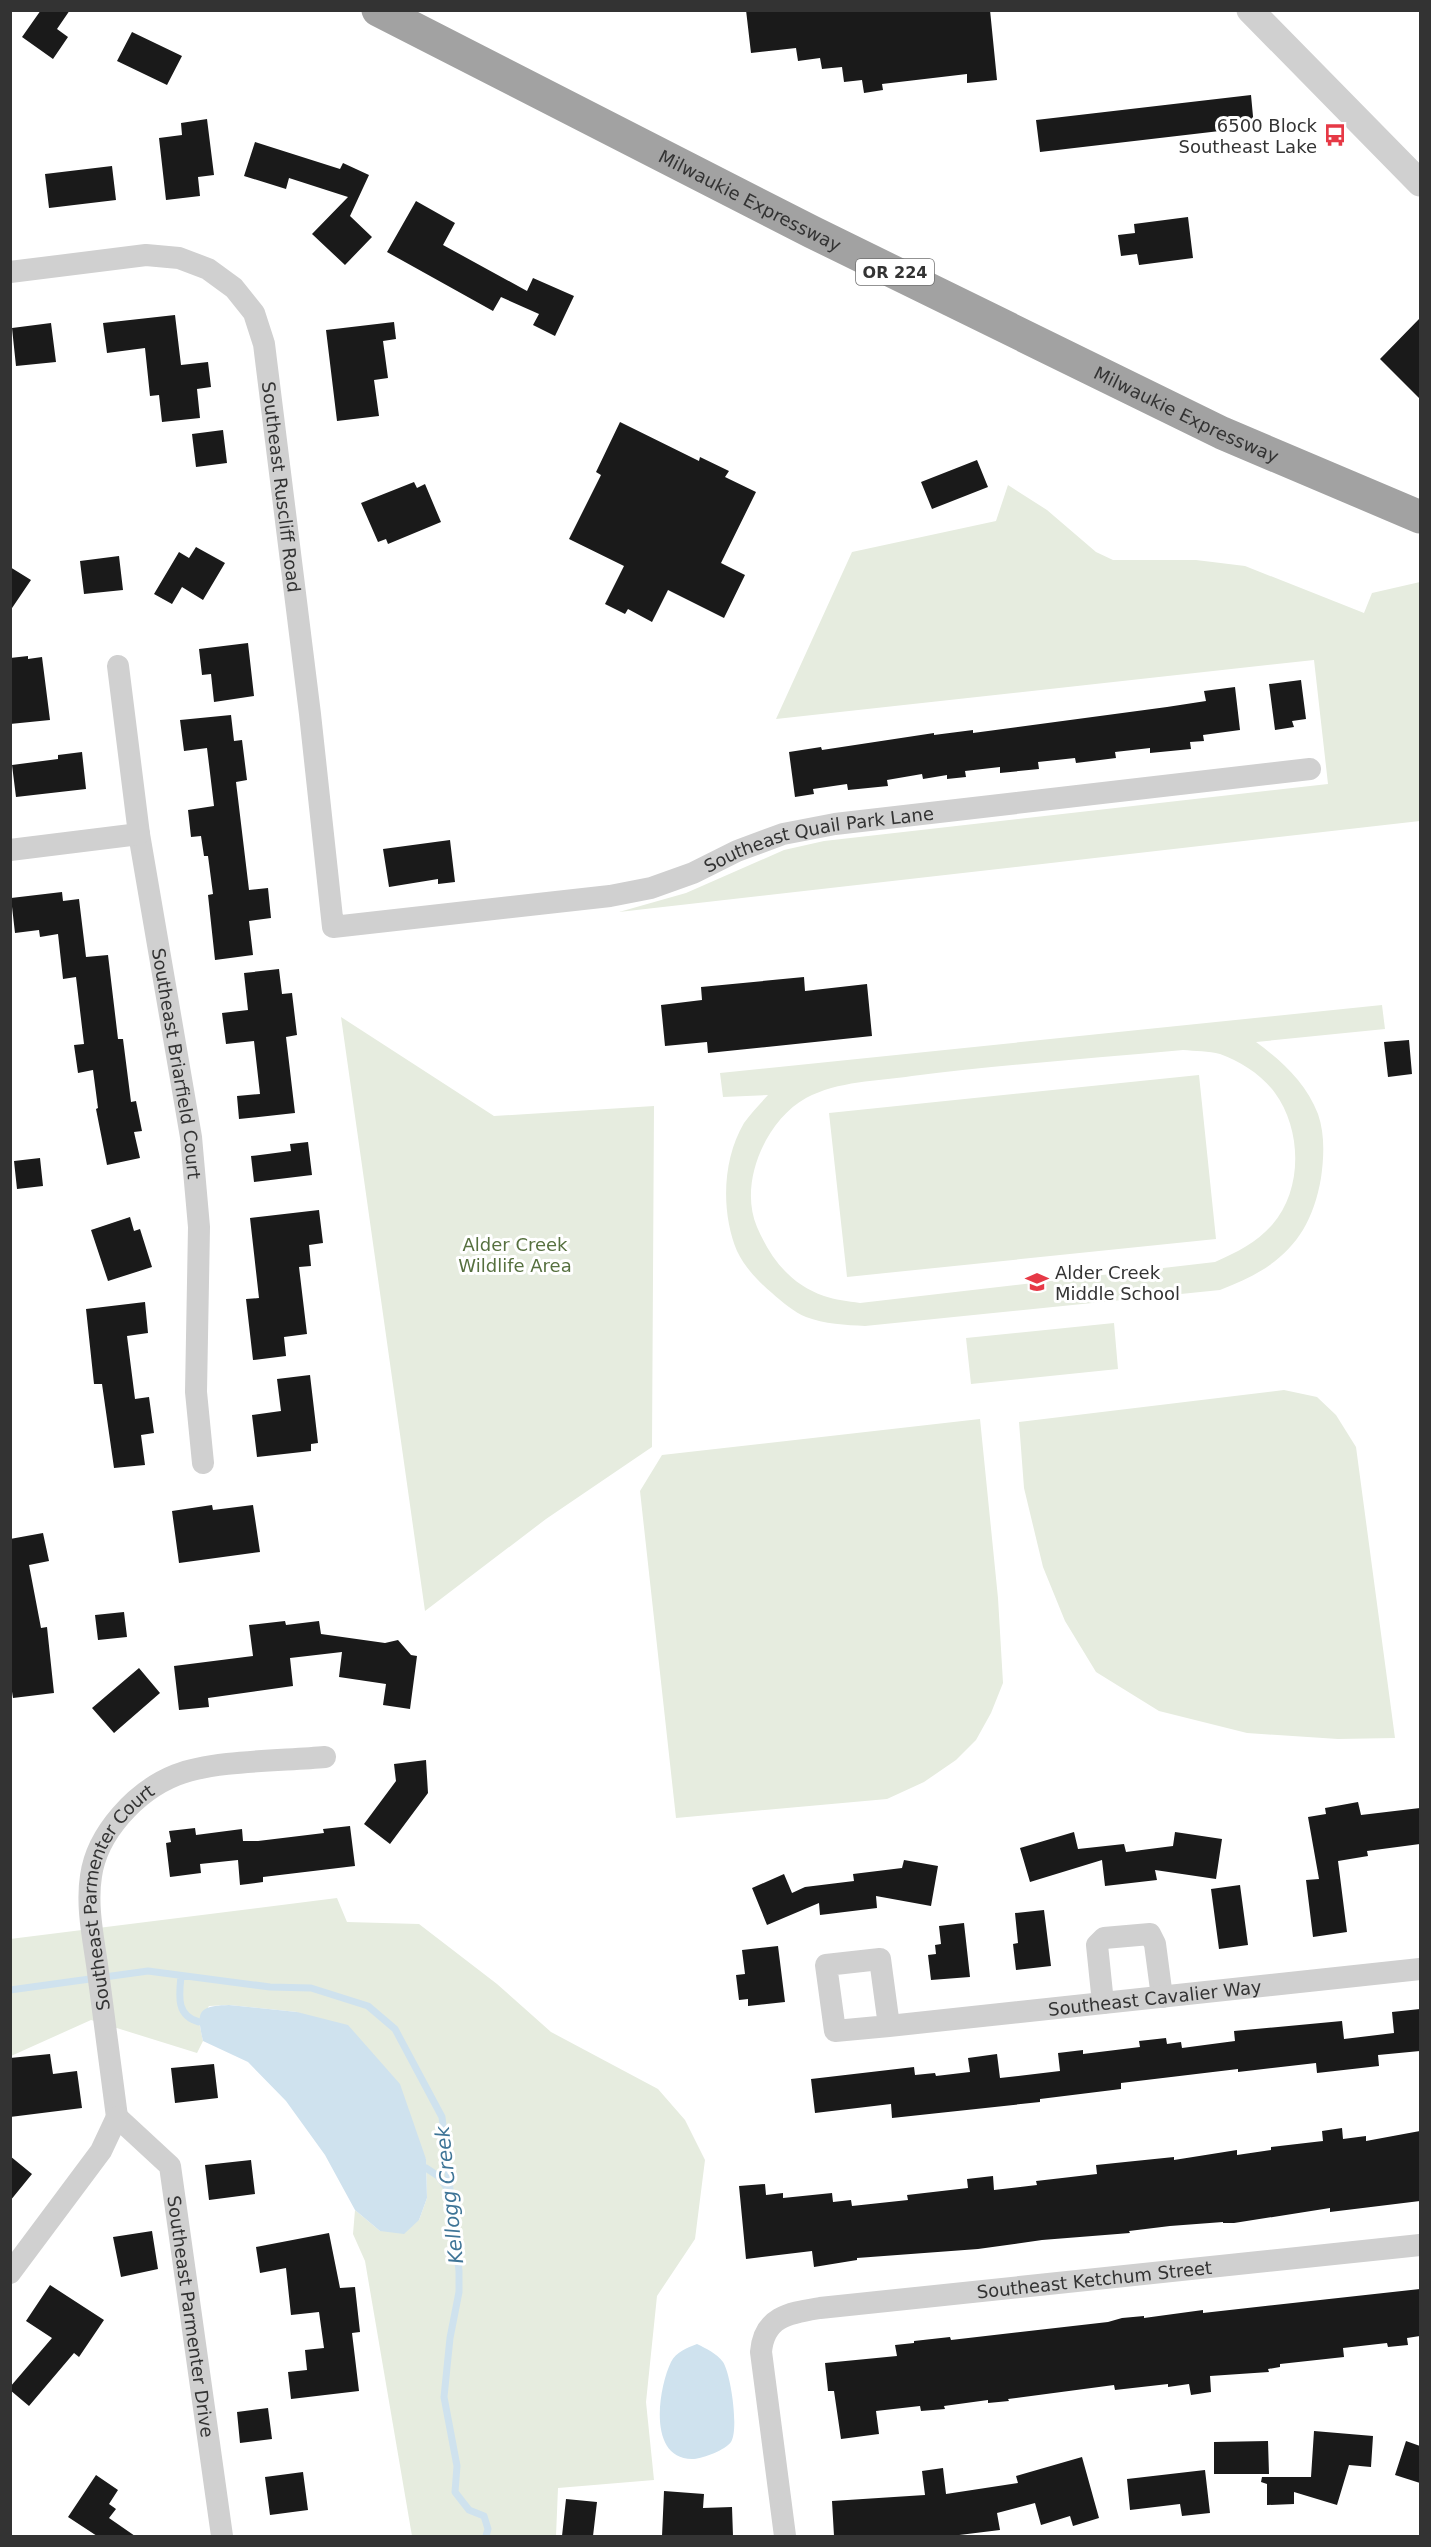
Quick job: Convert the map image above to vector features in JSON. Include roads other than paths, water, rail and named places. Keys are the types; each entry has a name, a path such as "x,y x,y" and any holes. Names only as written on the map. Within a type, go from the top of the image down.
{"highway":[{"name":"Milwaukie Expressway","path":"378,10 812,232 1222,433 1420,517"}],"street":[{"path":"1250,10 1420,183"},
{"name":"Southeast Ruscliff Road","path":"10,272 146,255 179,258 208,269 234,288 254,313 264,344 310,714 333,927"},
{"name":"Southeast Briarfield Court","path":"118,666 139,834 191,1137 199,1227 196,1392 203,1463"},
{"name":"Southeast Quail Park Lane","path":"333,927 610,896 651,888 693,873 737,851 783,834 835,824 1310,769"},
{"path":"10,850 139,834"},
{"name":"Southeast Parmenter Court","path":"117,2117 91,1915 91,1876 106,1835 131,1806 151,1789 174,1776 191,1770 325,1757"},
{"path":"1103,2003 1097,1945 1104,1938 1150,1934 1155,1944 1162,1996"},
{"name":"Southeast Cavalier Way","path":"889,2026 1420,1969"},
{"path":"10,2273 102,2151 117,2117"},
{"name":"Southeast Parmenter Drive","path":"117,2117 170,2166 222,2536"},
{"name":"Southeast Ketchum Street","path":"785,2536 761,2352 762,2341 773,2324 780,2318 820,2308 1420,2246"}],"water":[{"path":"229,2005 297,2012 348,2025 400,2084 426,2159 427,2198 419,2220 404,2234 380,2231 355,2210 325,2155 286,2101 248,2062 203,2041 200,2023 202,2012 211,2007"},
{"path":"697,2344 717,2356 726,2368 733,2402 734,2426 733,2436 728,2445 714,2453 694,2459 679,2457 669,2448 663,2436 660,2405 662,2389 671,2362 679,2353"}],"waterway":[{"name":"Kellogg Creek","path":"10,1990 148,1971 270,1987 311,1988 368,2006 395,2029 442,2117 459,2271 459,2292 450,2338 444,2397 457,2466 455,2492 469,2510 484,2516 488,2529 486,2536"},
{"path":"181,1976 180,1998 183,2010 186,2015 199,2022"},
{"path":"426,2168 438,2176 447,2188"}],"place":[{"name":"6500 Block Southeast Lake","path":"1335,135"},
{"name":"Alder Creek Middle School","path":"1037,1282"}],"park label":[{"name":"Alder Creek Wildlife Area","path":"515,1254"}]}
